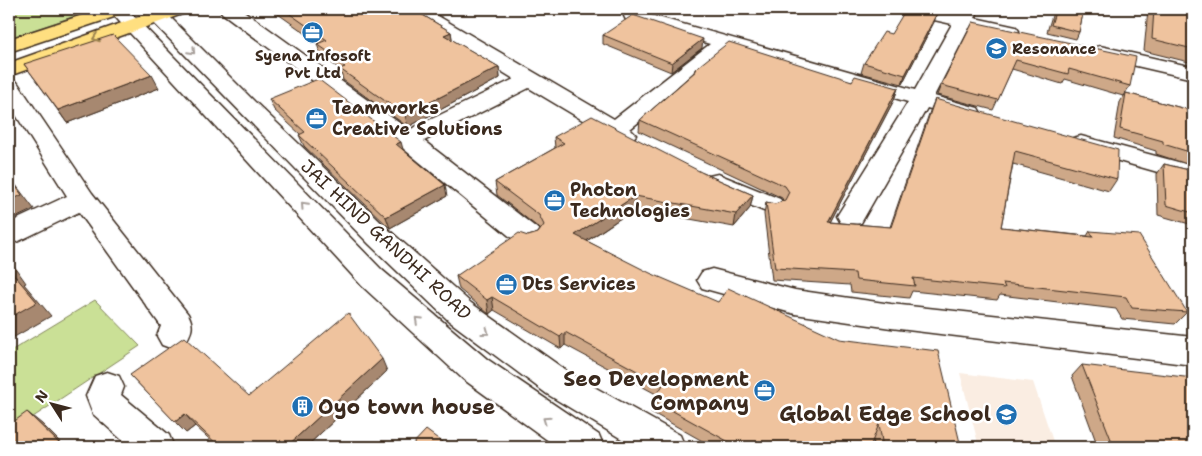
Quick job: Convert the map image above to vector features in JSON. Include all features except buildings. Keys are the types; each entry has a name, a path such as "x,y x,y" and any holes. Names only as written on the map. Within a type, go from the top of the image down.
{"main road":[{"path":"9,46 137,13"},
{"path":"9,70 137,13"}],"street":[{"path":"229,9 407,140 529,237"},
{"path":"428,9 425,14 431,20 614,130 639,143"},
{"path":"910,9 967,15 1031,36"},
{"name":"JAI HIND GANDHI ROAD","path":"137,13 246,106 460,312 558,384 658,445"},
{"name":"JAI HIND GANDHI ROAD","path":"137,13 379,284 475,369 586,447"},
{"path":"851,216 921,99 967,15"},
{"path":"633,16 988,118"},
{"path":"614,130 726,42"},
{"path":"1078,47 1193,73"},
{"path":"407,140 530,79"},
{"path":"9,87 82,199 177,323 177,329 173,336"},
{"path":"1065,139 1193,174"},
{"path":"695,171 771,205"},
{"path":"9,234 82,199"},
{"path":"712,280 794,302 901,317 1193,351"},
{"path":"107,388 103,396 106,403 156,447"}],"shaded area":[{"name":"Global Edge School","path":"960,373 1033,382 1055,447 979,447"}],"green space":[{"path":"9,9 96,9 10,38"},
{"path":"95,300 140,346 9,433 9,352"}],"place":[{"name":"Syena Infosoft Pvt Ltd","path":"313,33"},
{"name":"Resonance","path":"996,49"},
{"name":"Teamworks Creative Solutions","path":"316,118"},
{"name":"Photon Technologies","path":"554,200"},
{"name":"Dts Services","path":"506,284"},
{"name":"Seo Development Company","path":"765,391"},
{"name":"Oyo town house","path":"302,407"},
{"name":"Global Edge School","path":"1007,414"}]}
